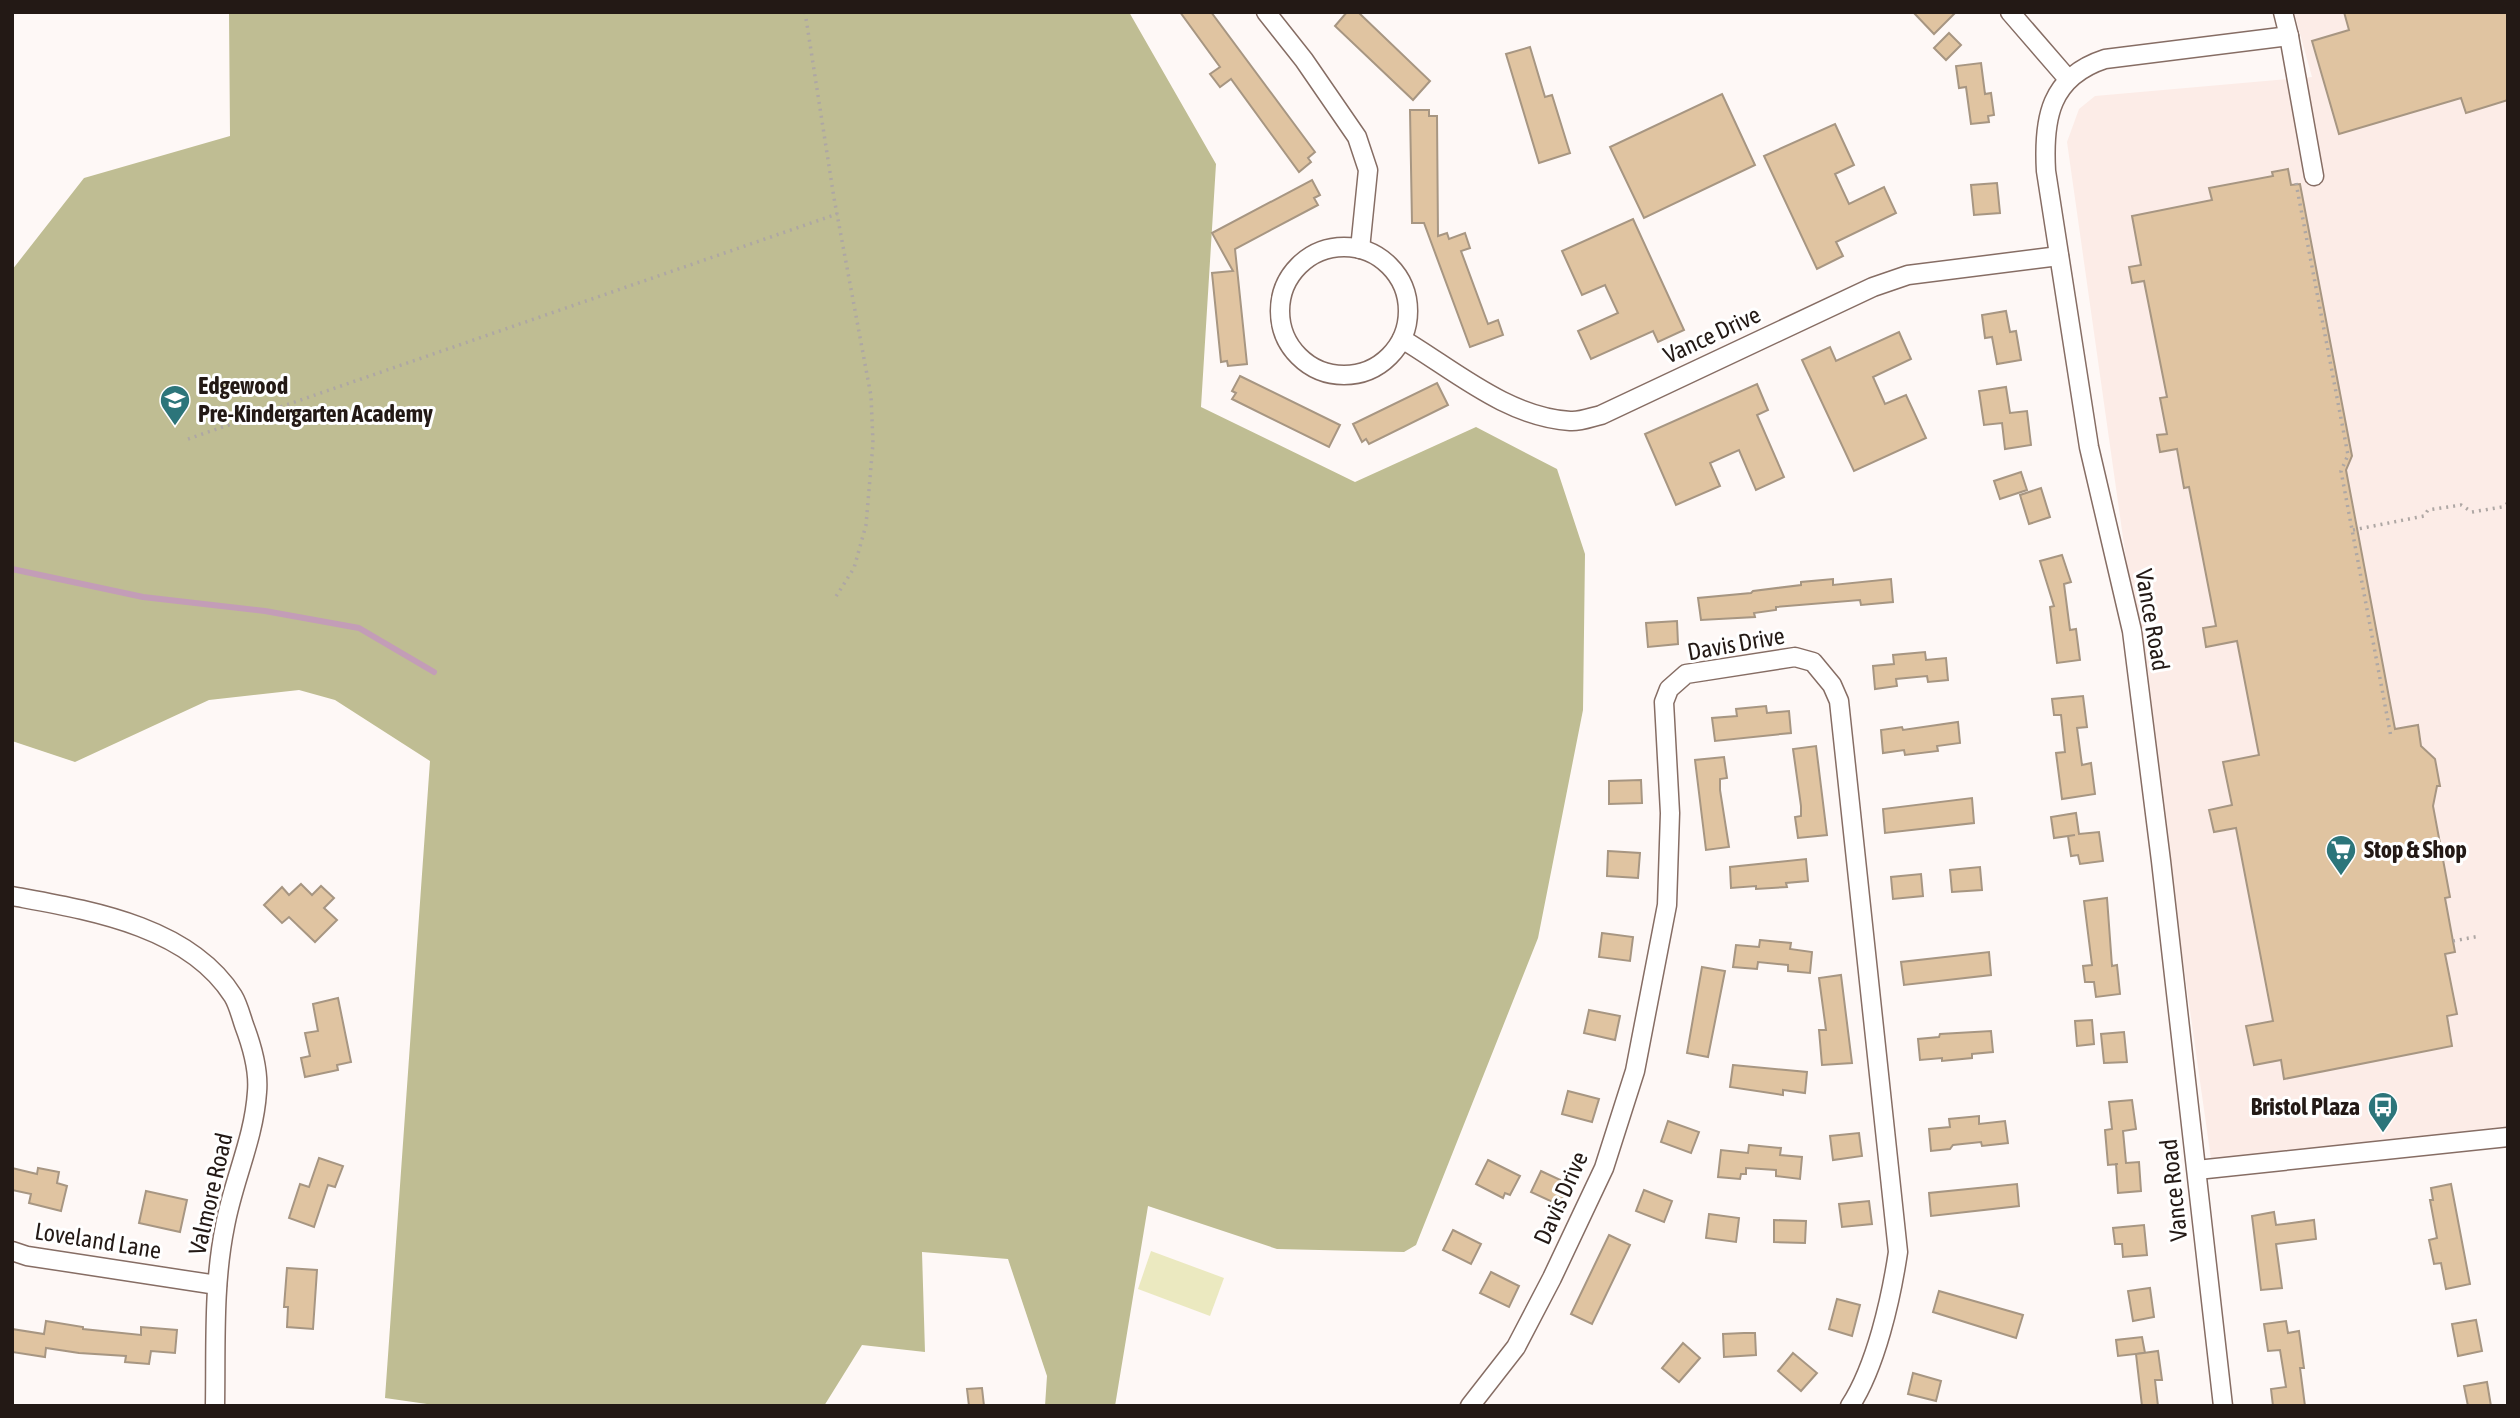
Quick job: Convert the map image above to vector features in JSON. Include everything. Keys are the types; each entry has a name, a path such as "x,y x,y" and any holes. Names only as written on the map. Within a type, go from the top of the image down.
{"street":[{"path":"1266,12 1304,60 1357,137 1368,170 1360,249"},
{"path":"2010,12 2068,79 2086,65 2105,59 2289,36"},
{"path":"2283,12 2314,176"},
{"name":"Vance Road","path":"2068,79 2055,99 2045,131 2046,170 2089,447 2133,631 2223,1406"},
{"path":"1335,248 1360,249 1377,256 1392,268 1402,284 1408,302 1408,320 1402,339 1391,355 1377,367 1359,374 1339,376 1319,371 1301,360 1288,344 1281,324 1280,303 1286,283 1298,266 1315,254 1335,248"},
{"name":"Vance Drive","path":"1402,339 1504,404 1548,418 1573,422 1601,415 1884,283 1908,275 2059,256"},
{"name":"Davis Drive","path":"1470,1406 1516,1347 1552,1278 1604,1168 1635,1071 1667,905 1670,813 1664,702 1669,689 1686,674 1795,657 1813,662 1832,685 1839,701 1898,1252 1893,1287 1875,1348 1850,1406"},
{"name":"Valmore Road","path":"12,896 98,912 170,939 211,970 233,996 253,1049 258,1091 247,1148 225,1225 217,1285 215,1406"},
{"path":"2197,1170 2508,1138"},
{"name":"Loveland Lane","path":"12,1251 27,1256 217,1285"}],"path":[{"path":"805,12 837,214 871,397 873,443 866,525 854,568 835,598"},
{"path":"2296,184 2348,456 2341,471 2391,737"},
{"path":"188,439 837,214"},
{"path":"2353,530 2424,516 2428,510 2439,508 2461,505 2472,512 2502,507 2508,503"},
{"path":"2453,941 2480,936"}],"shaded area":[{"path":"229,12 1129,12 1216,164 1201,407 1355,482 1476,427 1557,469 1585,554 1583,710 1538,938 1416,1245 1404,1252 1277,1249 1148,1206 1115,1406 1045,1406 1047,1376 1008,1259 922,1252 925,1352 862,1345 824,1406 441,1406 385,1398 430,761 335,700 299,690 209,700 75,762 12,741 12,270 84,178 230,136"},
{"path":"2294,12 2508,12 2508,1129 2211,1159 2067,142 2079,109 2095,96 2312,77"},
{"path":"1151,1251 1224,1278 1210,1316 1138,1289"}],"building":[{"path":"1180,12 1211,12 1315,152 1308,158 1311,162 1299,172 1231,79 1220,87 1210,74 1220,67"},
{"path":"1347,12 1358,12 1430,81 1413,100 1335,26"},
{"path":"1913,12 1956,12 1934,34"},
{"path":"2344,12 2508,12 2508,100 2466,113 2461,98 2339,134 2312,41 2349,30"},
{"path":"1949,33 1961,45 1946,60 1934,48"},
{"path":"1530,47 1545,97 1552,95 1570,153 1539,163 1506,54"},
{"path":"1981,63 1985,94 1991,93 1994,115 1988,116 1989,122 1971,124 1966,87 1959,88 1956,66"},
{"path":"1722,94 1755,165 1644,218 1610,147"},
{"path":"1410,110 1429,110 1429,116 1437,116 1438,236 1447,233 1449,239 1465,233 1470,248 1461,251 1488,324 1498,320 1503,335 1470,347 1424,223 1412,223"},
{"path":"1835,124 1854,165 1835,174 1849,204 1884,187 1896,213 1836,242 1843,256 1817,269 1764,156"},
{"path":"2288,169 2291,185 2300,184 2352,456 2346,470 2395,729 2418,725 2421,746 2435,759 2440,786 2437,786 2433,806 2450,897 2445,898 2455,952 2445,954 2457,1014 2447,1016 2452,1046 2284,1079 2281,1060 2254,1065 2246,1026 2273,1021 2236,828 2214,832 2209,810 2232,805 2223,762 2259,755 2237,641 2206,647 2203,628 2216,626 2189,487 2184,488 2177,449 2160,452 2157,435 2167,434 2160,398 2167,397 2144,281 2132,283 2129,267 2141,265 2132,216 2212,200 2209,188 2273,176 2272,172"},
{"path":"1312,180 1320,195 1314,198 1318,205 1235,249 1247,364 1228,366 1227,361 1221,362 1212,273 1233,271 1212,233"},
{"path":"1997,183 2000,213 1974,215 1971,185"},
{"path":"1633,219 1684,330 1658,342 1653,331 1591,359 1578,331 1618,313 1605,285 1582,295 1562,251"},
{"path":"2006,311 2010,332 2016,331 2021,360 1997,364 1992,337 1985,338 1982,315"},
{"path":"1899,332 1911,359 1873,377 1885,404 1906,395 1926,438 1854,471 1802,360 1830,347 1836,361"},
{"path":"1240,376 1340,425 1329,447 1232,399 1236,393 1232,391"},
{"path":"1437,383 1448,405 1369,444 1366,439 1362,442 1353,424"},
{"path":"1757,384 1768,410 1757,415 1784,477 1756,490 1739,450 1710,463 1720,486 1676,505 1645,434"},
{"path":"2006,387 2010,413 2027,411 2031,445 2005,449 2002,423 1984,425 1979,391"},
{"path":"2021,472 2027,490 2000,499 1994,481"},
{"path":"2041,488 2050,517 2029,524 2020,495"},
{"path":"2062,555 2071,582 2064,584 2070,630 2076,629 2080,660 2057,663 2050,607 2054,606 2040,561"},
{"path":"1833,579 1833,585 1891,579 1893,602 1861,605 1860,600 1776,607 1776,610 1754,613 1755,617 1701,620 1698,598 1751,593 1801,585 1801,582"},
{"path":"1677,621 1678,644 1648,647 1646,623"},
{"path":"1925,652 1926,660 1946,658 1948,680 1928,682 1927,676 1896,679 1897,686 1875,689 1873,666 1894,664 1893,655"},
{"path":"2083,696 2087,727 2077,728 2082,765 2091,763 2095,794 2062,799 2056,753 2065,752 2061,715 2054,715 2052,699"},
{"path":"1766,706 1767,713 1789,711 1791,733 1715,741 1712,718 1737,716 1736,709"},
{"path":"1958,722 1960,743 1937,746 1938,751 1905,755 1904,750 1883,753 1881,730 1902,727 1903,730"},
{"path":"1816,746 1827,835 1798,838 1795,817 1801,816 1801,806 1793,749"},
{"path":"1724,757 1727,778 1720,779 1720,790 1729,847 1706,850 1695,760"},
{"path":"1641,780 1642,803 1609,804 1609,781"},
{"path":"1972,798 1974,823 1885,833 1883,809"},
{"path":"2076,813 2079,834 2099,832 2103,861 2080,864 2078,855 2071,856 2068,836 2054,838 2051,817"},
{"path":"1608,851 1640,853 1638,878 1607,876"},
{"path":"1806,859 1808,881 1786,883 1787,887 1731,888 1730,867"},
{"path":"1980,867 1982,890 1952,892 1950,870"},
{"path":"1921,874 1923,896 1893,899 1891,877"},
{"path":"301,884 312,895 321,886 334,898 324,908 337,920 315,942 289,917 282,923 264,905 282,887 289,895"},
{"path":"2107,898 2112,966 2117,965 2120,994 2096,997 2094,982 2085,982 2083,966 2092,965 2084,901"},
{"path":"1602,933 1633,937 1630,961 1599,957"},
{"path":"1760,940 1791,943 1790,949 1812,952 1810,973 1788,971 1788,965 1758,962 1757,969 1733,967 1736,945 1759,947"},
{"path":"1989,952 1991,975 1904,985 1901,962"},
{"path":"1702,967 1725,971 1708,1057 1687,1053"},
{"path":"1841,975 1852,1063 1822,1065 1819,1030 1826,1030 1819,978"},
{"path":"338,998 351,1062 337,1065 338,1070 305,1077 301,1058 310,1056 305,1033 318,1031 313,1004"},
{"path":"1589,1010 1620,1016 1615,1040 1584,1033"},
{"path":"2092,1020 2094,1044 2077,1046 2075,1021"},
{"path":"1991,1031 1993,1052 1972,1054 1972,1058 1920,1060 1918,1039 1939,1037 1940,1034"},
{"path":"2124,1032 2127,1062 2104,1063 2101,1034"},
{"path":"1733,1065 1807,1072 1805,1093 1783,1090 1783,1095 1730,1087"},
{"path":"1568,1091 1599,1099 1592,1122 1562,1114"},
{"path":"2132,1100 2136,1129 2123,1131 2126,1163 2139,1162 2141,1191 2118,1193 2116,1164 2108,1165 2105,1130 2112,1129 2109,1102"},
{"path":"1979,1116 1979,1124 2005,1121 2008,1143 1982,1146 1981,1142 1931,1151 1929,1129 1950,1127 1949,1119"},
{"path":"1668,1121 1699,1132 1691,1153 1661,1142"},
{"path":"1859,1133 1862,1156 1833,1160 1830,1136"},
{"path":"1749,1145 1781,1148 1780,1155 1802,1157 1800,1179 1776,1176 1776,1170 1746,1168 1746,1174 1741,1174 1740,1179 1718,1177 1721,1150 1748,1153"},
{"path":"319,1158 343,1166 335,1187 328,1185 314,1227 289,1218 300,1184 309,1187"},
{"path":"1488,1160 1520,1176 1510,1195 1505,1193 1503,1198 1476,1184"},
{"path":"12,1168 37,1174 38,1168 59,1172 57,1183 67,1186 61,1211 29,1203 31,1194 12,1190"},
{"path":"1541,1171 1569,1184 1559,1205 1531,1192"},
{"path":"2017,1184 2019,1206 1931,1216 1929,1193"},
{"path":"2451,1184 2470,1284 2446,1289 2441,1263 2434,1264 2429,1240 2437,1238 2430,1200 2433,1200 2431,1188"},
{"path":"1644,1190 1672,1201 1664,1222 1636,1211"},
{"path":"146,1191 187,1200 180,1232 139,1223"},
{"path":"1869,1201 1872,1224 1842,1227 1839,1204"},
{"path":"2274,1212 2276,1225 2314,1220 2316,1239 2276,1244 2282,1288 2261,1290 2252,1216"},
{"path":"1709,1214 1739,1218 1736,1242 1706,1238"},
{"path":"1774,1220 1806,1221 1805,1243 1774,1242"},
{"path":"2144,1225 2147,1255 2123,1257 2122,1244 2115,1244 2113,1228"},
{"path":"1453,1230 1481,1244 1471,1264 1443,1250"},
{"path":"1609,1235 1630,1245 1592,1324 1571,1314"},
{"path":"287,1268 317,1270 313,1329 287,1327 288,1307 284,1307"},
{"path":"1491,1272 1519,1286 1509,1307 1480,1293"},
{"path":"2150,1288 2154,1317 2133,1321 2128,1291"},
{"path":"1939,1291 2023,1315 2016,1338 1933,1312"},
{"path":"1837,1299 1860,1305 1852,1336 1829,1329"},
{"path":"2476,1320 2482,1351 2458,1356 2452,1324"},
{"path":"46,1321 83,1329 141,1335 141,1327 177,1330 175,1353 151,1351 149,1364 125,1362 126,1356 46,1348 45,1357 12,1352 12,1329 44,1334"},
{"path":"2286,1321 2288,1333 2299,1331 2305,1406 2273,1406 2271,1389 2286,1387 2280,1350 2268,1351 2264,1324"},
{"path":"1755,1333 1756,1355 1724,1357 1723,1334"},
{"path":"2142,1337 2145,1353 2118,1356 2116,1340"},
{"path":"1683,1343 1700,1358 1679,1382 1662,1368"},
{"path":"2158,1351 2162,1380 2155,1380 2158,1406 2142,1406 2136,1354"},
{"path":"1793,1353 1817,1373 1801,1391 1778,1371"},
{"path":"1913,1373 1941,1381 1936,1401 1908,1394"},
{"path":"2487,1382 2491,1406 2468,1406 2464,1386"},
{"path":"982,1388 984,1406 969,1406 967,1389"}],"waterway":[{"path":"12,569 143,597 265,611 359,628 434,672"}],"place":[{"name":"Edgewood Pre-Kindergarten Academy","path":"175,427"},
{"name":"Stop & Shop","path":"2341,877"},
{"name":"Bristol Plaza","path":"2383,1134"}]}
